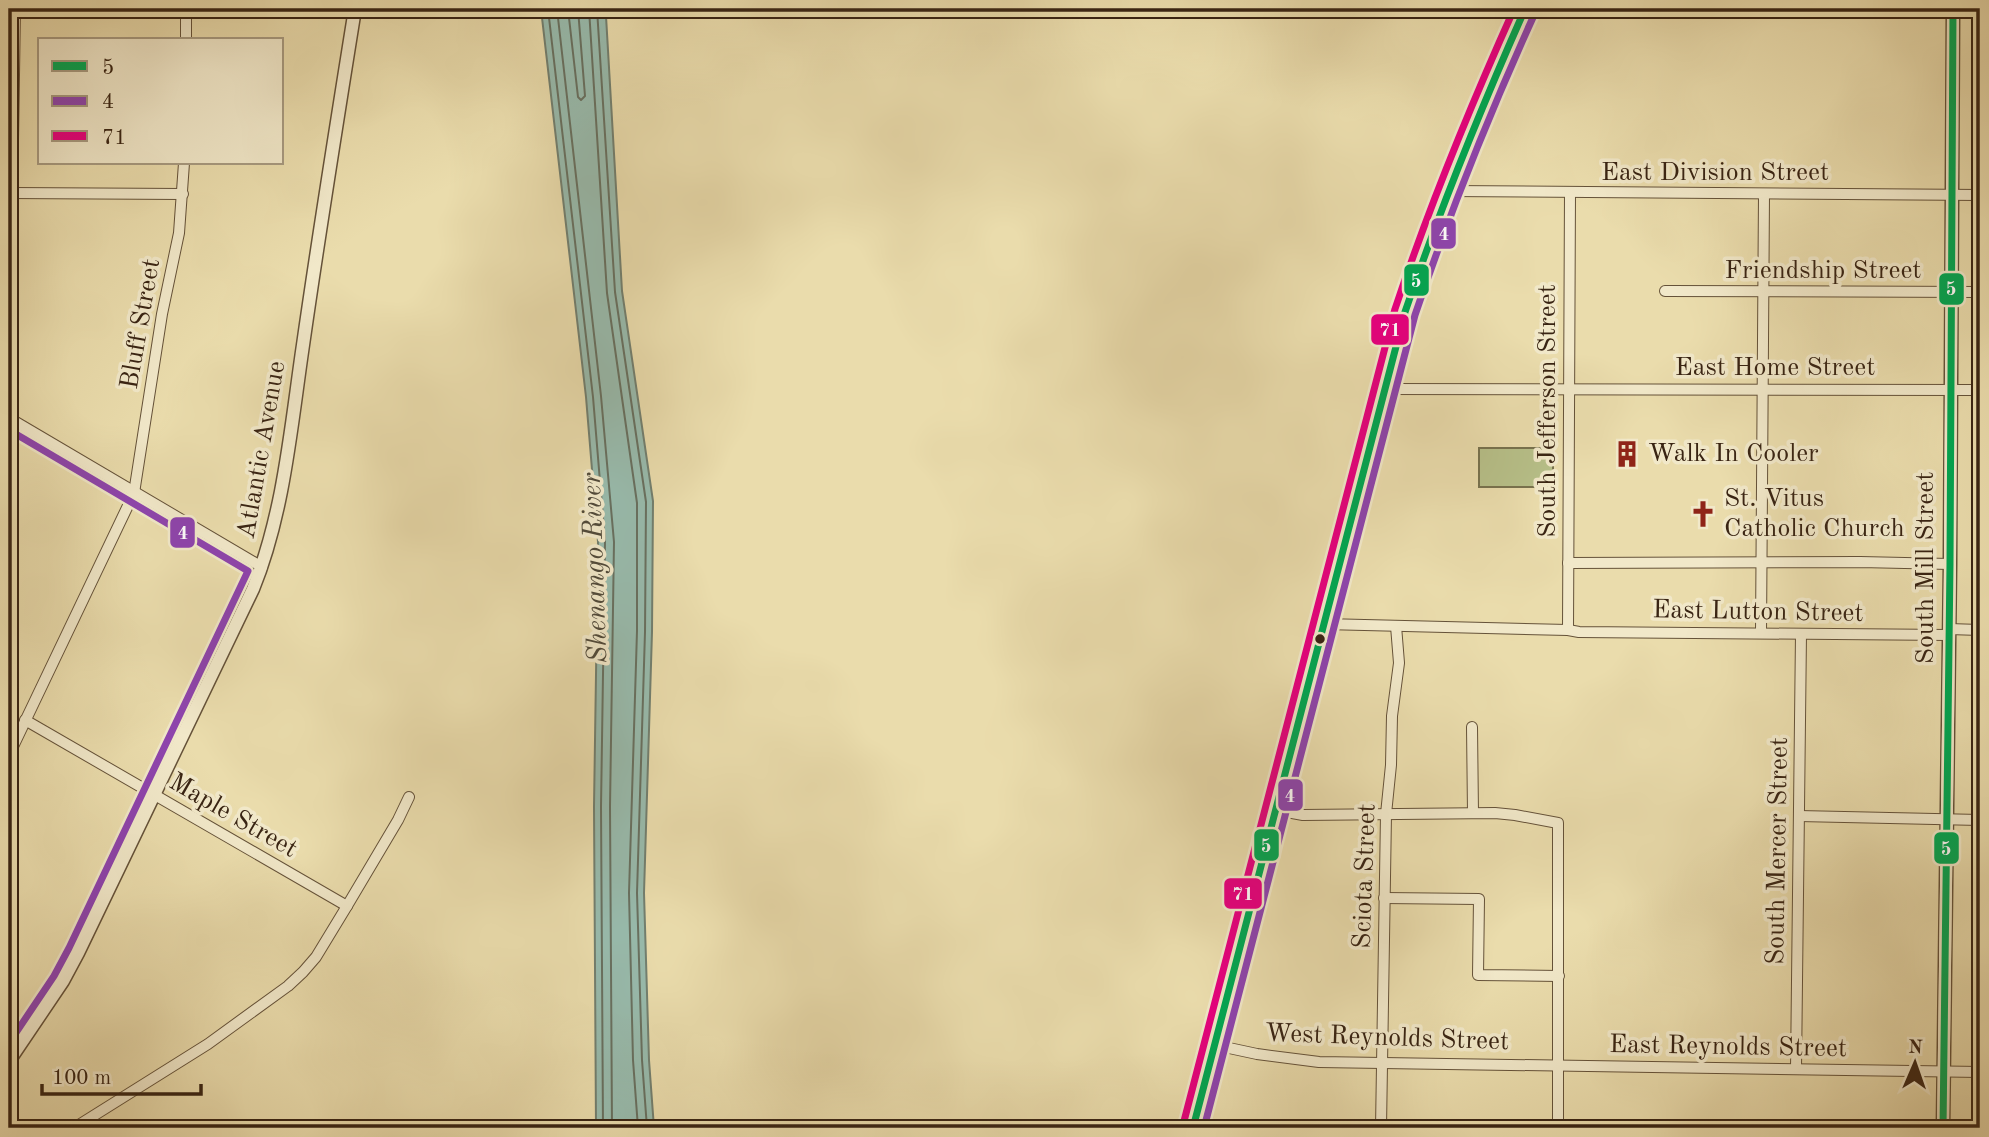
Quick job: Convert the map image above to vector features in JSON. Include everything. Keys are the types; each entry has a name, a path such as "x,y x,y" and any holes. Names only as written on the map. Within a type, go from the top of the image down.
{"main road":[{"path":"1193,1128 1413,286 1482,105 1525,9"}],"street":[{"path":"15,9 11,97 10,419 262,567"},
{"path":"186,9 186,38"},
{"name":"Atlantic Avenue","path":"12,1056 63,981 116,876 262,567 273,528 287,449 355,9"},
{"name":"South Mill Street","path":"1943,1128 1953,9"},
{"name":"Bluff Street","path":"9,755 134,492 162,314 178,233 184,164"},
{"name":"East Division Street","path":"1449,191 1980,195"},
{"path":"10,193 183,194"},
{"name":"South Jefferson Street","path":"1568,630 1570,193"},
{"path":"1761,633 1763,194"},
{"name":"Friendship Street","path":"1665,291 1980,292"},
{"name":"East Home Street","path":"1385,389 1980,390"},
{"path":"1568,563 1950,564"},
{"name":"East Lutton Street","path":"1324,624 1579,632 1801,634 1980,630"},
{"name":"Sciota Street","path":"1381,1128 1386,814 1392,716 1399,663 1396,626"},
{"name":"South Mercer Street","path":"1796,1069 1801,634"},
{"name":"Maple Street","path":"25,720 347,906"},
{"path":"1472,727 1473,813"},
{"path":"74,1128 208,1044 303,972 316,957 347,906 409,797"},
{"path":"1276,810 1303,815 1515,814 1558,823 1558,1128"},
{"path":"1799,816 1980,820"},
{"path":"1384,898 1479,899 1478,975 1559,976"},
{"name":"West Reynolds Street","path":"1215,1045 1296,1060 1558,1066"},
{"name":"East Reynolds Street","path":"1558,1066 1980,1072"}],"green space":[{"path":"1479,448 1553,448 1553,487 1479,487"}],"water":[{"path":"541,9 603,9 606,16 622,291 653,501 644,893 649,1060 654,1128 596,1128 594,807 598,542 586,397"}],"transit line":[{"name":"71","path":"1183,1125 1395,309 1451,158 1514,9"},
{"name":"5","path":"1193,1128 1405,312 1462,159 1525,9"},
{"name":"5","path":"1943,1128 1953,9"},
{"name":"4","path":"1204,1128 1415,315 1471,162 1535,13"},
{"name":"4","path":"9,430 248,571 69,948 54,976 9,1043"}],"place":[{"name":"Walk In Cooler","path":"1627,454"},
{"name":"St. Vitus Catholic Church","path":"1703,514"}],"water label":[{"name":"Shenango River","path":"596,568"}]}
